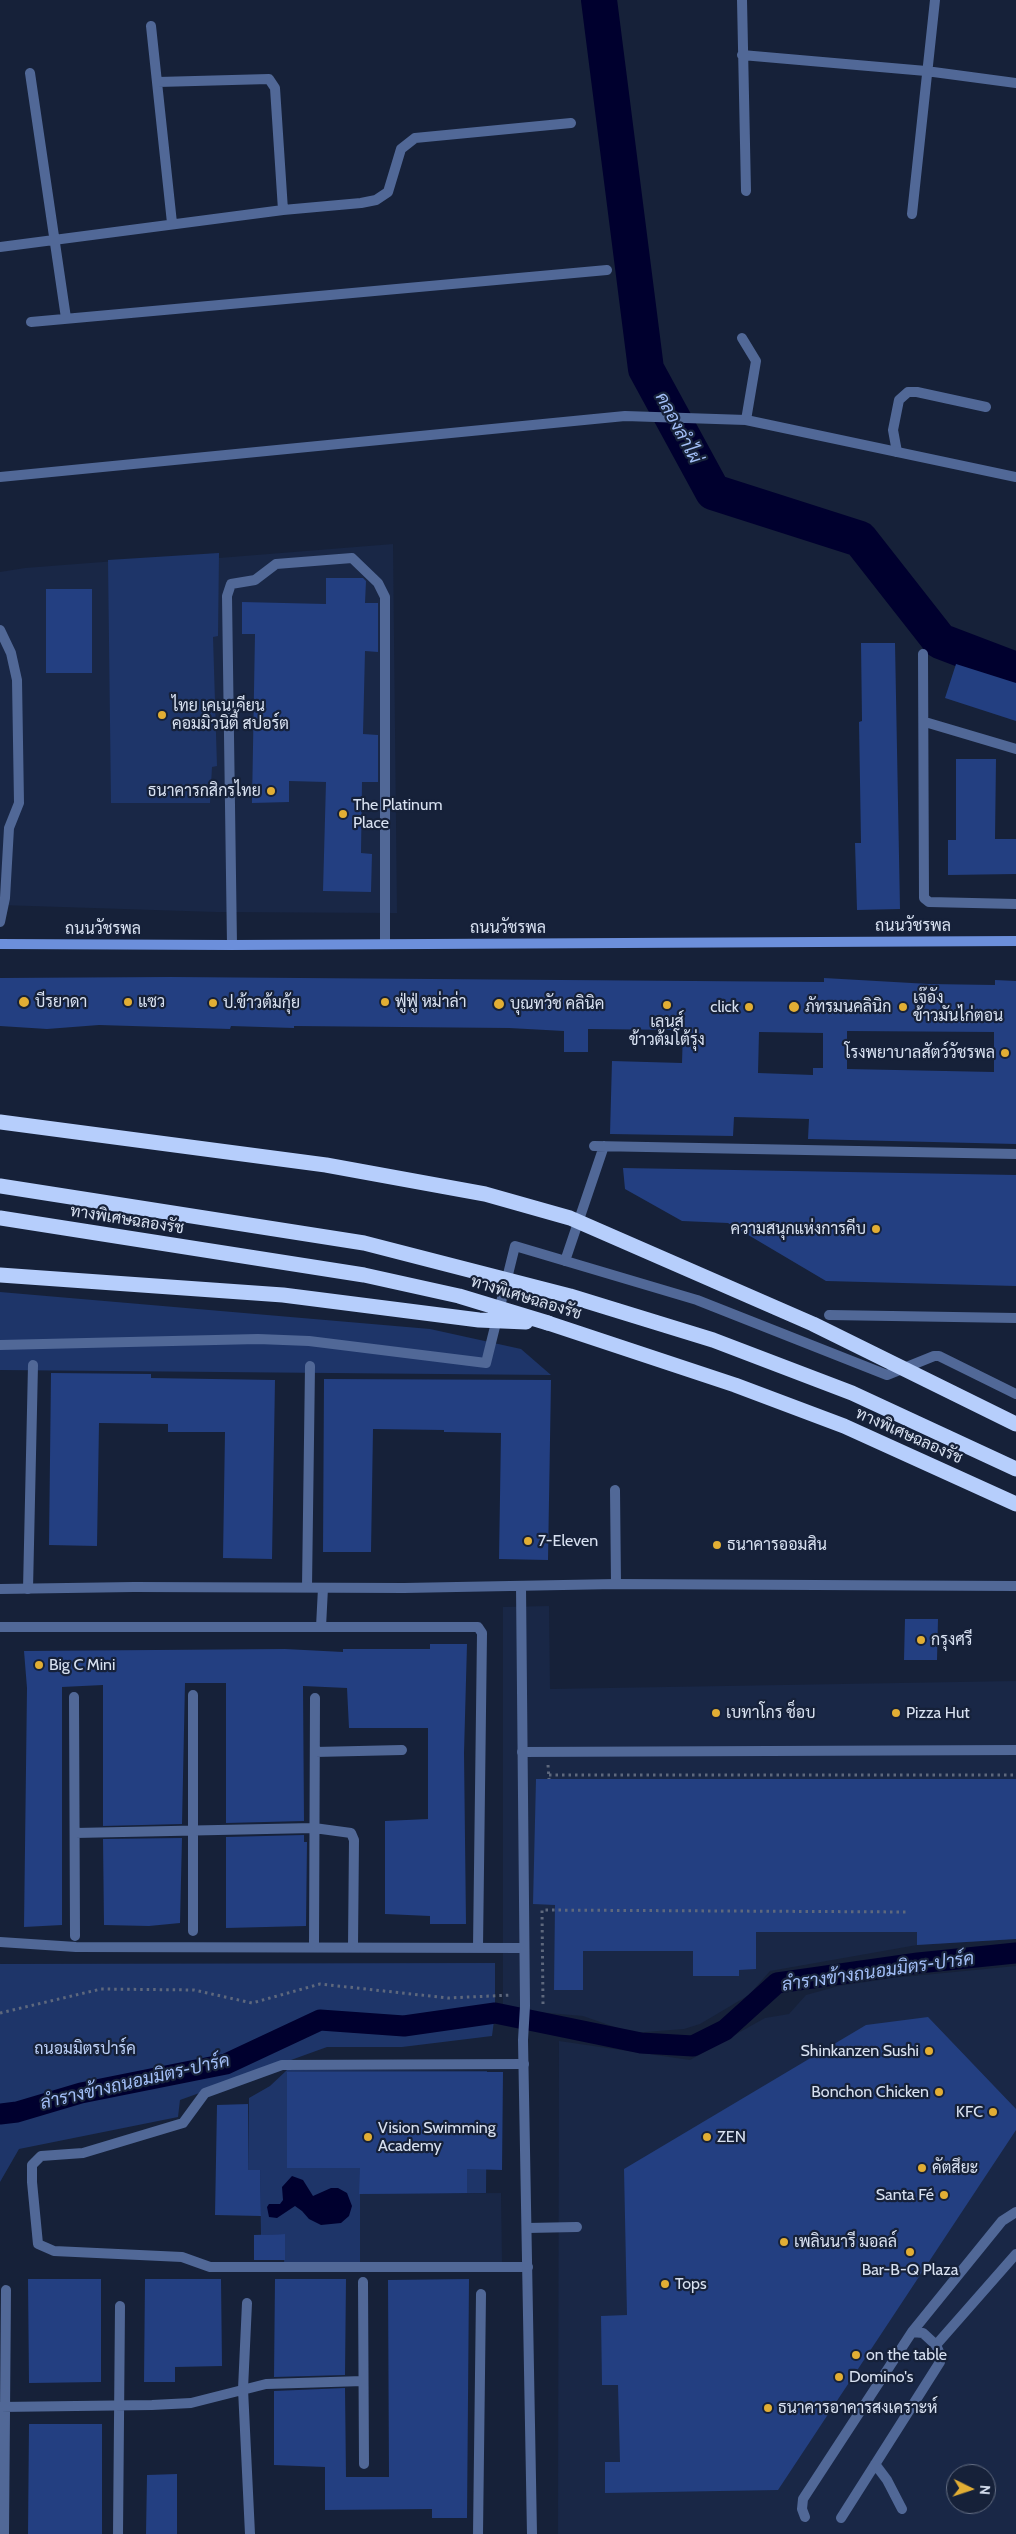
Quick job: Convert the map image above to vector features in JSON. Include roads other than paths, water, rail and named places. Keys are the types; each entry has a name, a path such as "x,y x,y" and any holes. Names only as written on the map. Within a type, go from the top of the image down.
{"highway":[{"path":"0,1122 326,1165 485,1194 570,1218 813,1324 1016,1424"},
{"name":"ทางพิเศษฉลองรัช","path":"0,1186 364,1243 570,1296 713,1340 842,1389 1016,1470"},
{"name":"ทางพิเศษฉลองรัช","path":"0,1218 364,1275 459,1296 736,1384 844,1426 1016,1504"},
{"path":"0,1275 283,1295 479,1320 548,1323"}],"main road":[{"name":"ถนนวัชรพล","path":"0,944 232,945 1016,941"}],"street":[{"path":"742,0 746,191"},
{"path":"912,214 935,0"},
{"path":"151,26 172,223"},
{"path":"742,55 926,71 1016,83"},
{"path":"30,73 66,318"},
{"path":"158,82 269,79 275,88 283,210"},
{"path":"0,247 172,223 376,200 388,192 401,149 415,138 571,122"},
{"path":"30,322 607,270"},
{"path":"742,338 756,360 746,420"},
{"path":"897,452 893,430 899,400 908,392 986,407"},
{"path":"0,477 641,416 746,420 1016,477"},
{"path":"232,945 226,596 231,584 255,580 276,564 352,558 378,583 385,597 385,943"},
{"path":"0,630 11,653 17,680 19,803 8,832 5,898 0,922"},
{"path":"923,654 925,722 924,898 929,902 1016,904"},
{"path":"925,722 1016,749"},
{"path":"566,1261 599,1146 1016,1154"},
{"path":"0,1345 258,1339 309,1342 486,1363 515,1246 696,1300 887,1375 934,1356 939,1356 1016,1394"},
{"path":"829,1316 1016,1318"},
{"path":"28,1588 33,1365"},
{"path":"307,1587 310,1366"},
{"path":"615,1490 616,1584"},
{"path":"0,1589 323,1588 616,1584 1016,1586"},
{"path":"521,1586 524,2064 532,2534"},
{"path":"321,1627 323,1588"},
{"path":"0,1627 478,1627 482,1633 478,1947"},
{"path":"193,1695 193,1931"},
{"path":"74,1697 76,1936"},
{"path":"314,1946 315,1698"},
{"path":"315,1752 402,1750"},
{"path":"522,1752 1016,1750"},
{"path":"75,1833 314,1828 353,1835 353,1946"},
{"path":"0,1942 76,1947 353,1946 524,1948"},
{"path":"524,2064 282,2065 205,2093 183,2123 83,2153 41,2156 32,2165 32,2182 38,2244 54,2251 182,2257 210,2267 528,2267"},
{"path":"805,2517 802,2509 803,2499 912,2332 1002,2221 1016,2212"},
{"path":"527,2228 577,2227"},
{"path":"936,2345 1016,2254"},
{"path":"363,2282 364,2464"},
{"path":"4,2534 3,2407 6,2290"},
{"path":"478,2534 481,2294"},
{"path":"247,2303 243,2389 250,2534"},
{"path":"118,2534 120,2306"},
{"path":"841,2518 940,2362 940,2354 936,2345 923,2333 912,2332"},
{"path":"3,2407 119,2406 191,2402 266,2384 363,2381"},
{"path":"875,2464 887,2480 902,2509"}],"waterway":[{"name":"คลองลำไผ่","path":"599,0 646,369 713,492 860,539 940,641 1016,670"},
{"name":"ลำรางข้างถนอมมิตร-ปาร์ค","path":"0,2114 17,2112 81,2093 226,2064 320,2020 404,2026 495,2013 641,2043 693,2046 725,2030 777,1983 918,1963 1016,1953"}],"place":[{"name":"ไทย เคเนเดียน คอมมิวนิตี้ สปอร์ต","path":"162,715"},
{"name":"ธนาคารกสิกรไทย","path":"271,791"},
{"name":"The Platinum Place","path":"343,814"},
{"name":"บีรยาดา","path":"24,1002"},
{"name":"แซว","path":"128,1002"},
{"name":"ฟู่ฟู่ หม่าล่า","path":"385,1002"},
{"name":"ป.ข้าวต้มกุ้ย","path":"213,1003"},
{"name":"บุณทวัช คลินิค","path":"499,1004"},
{"name":"เลนส์ ข้าวต้มโต้รุ่ง","path":"667,1005"},
{"name":"click","path":"749,1007"},
{"name":"ภัทรมนคลินิก","path":"794,1007"},
{"name":"เจ๊อัง ข้าวมันไก่ตอน","path":"903,1007"},
{"name":"โรงพยาบาลสัตว์วัชรพล","path":"1005,1053"},
{"name":"ความสนุกแห่งการคีบ","path":"876,1229"},
{"name":"7-Eleven","path":"528,1541"},
{"name":"ธนาคารออมสิน","path":"717,1545"},
{"name":"กรุงศรี","path":"921,1640"},
{"name":"Big C Mini","path":"39,1665"},
{"name":"เบทาโกร ช็อบ","path":"716,1713"},
{"name":"Pizza Hut","path":"896,1713"},
{"name":"Shinkanzen Sushi","path":"929,2051"},
{"name":"Bonchon Chicken","path":"939,2092"},
{"name":"KFC","path":"993,2112"},
{"name":"Vision Swimming Academy","path":"368,2137"},
{"name":"ZEN","path":"707,2137"},
{"name":"คัตสึยะ","path":"922,2168"},
{"name":"Santa Fé","path":"944,2195"},
{"name":"เพลินนารี มอลล์","path":"784,2242"},
{"name":"Bar-B-Q Plaza","path":"910,2252"},
{"name":"Tops","path":"665,2284"},
{"name":"on the table","path":"856,2355"},
{"name":"Domino's","path":"839,2377"},
{"name":"ธนาคารอาคารสงเคราะห์","path":"768,2408"}],"park label":[{"name":"ถนอมมิตรปาร์ค","path":"85,2049"}]}
